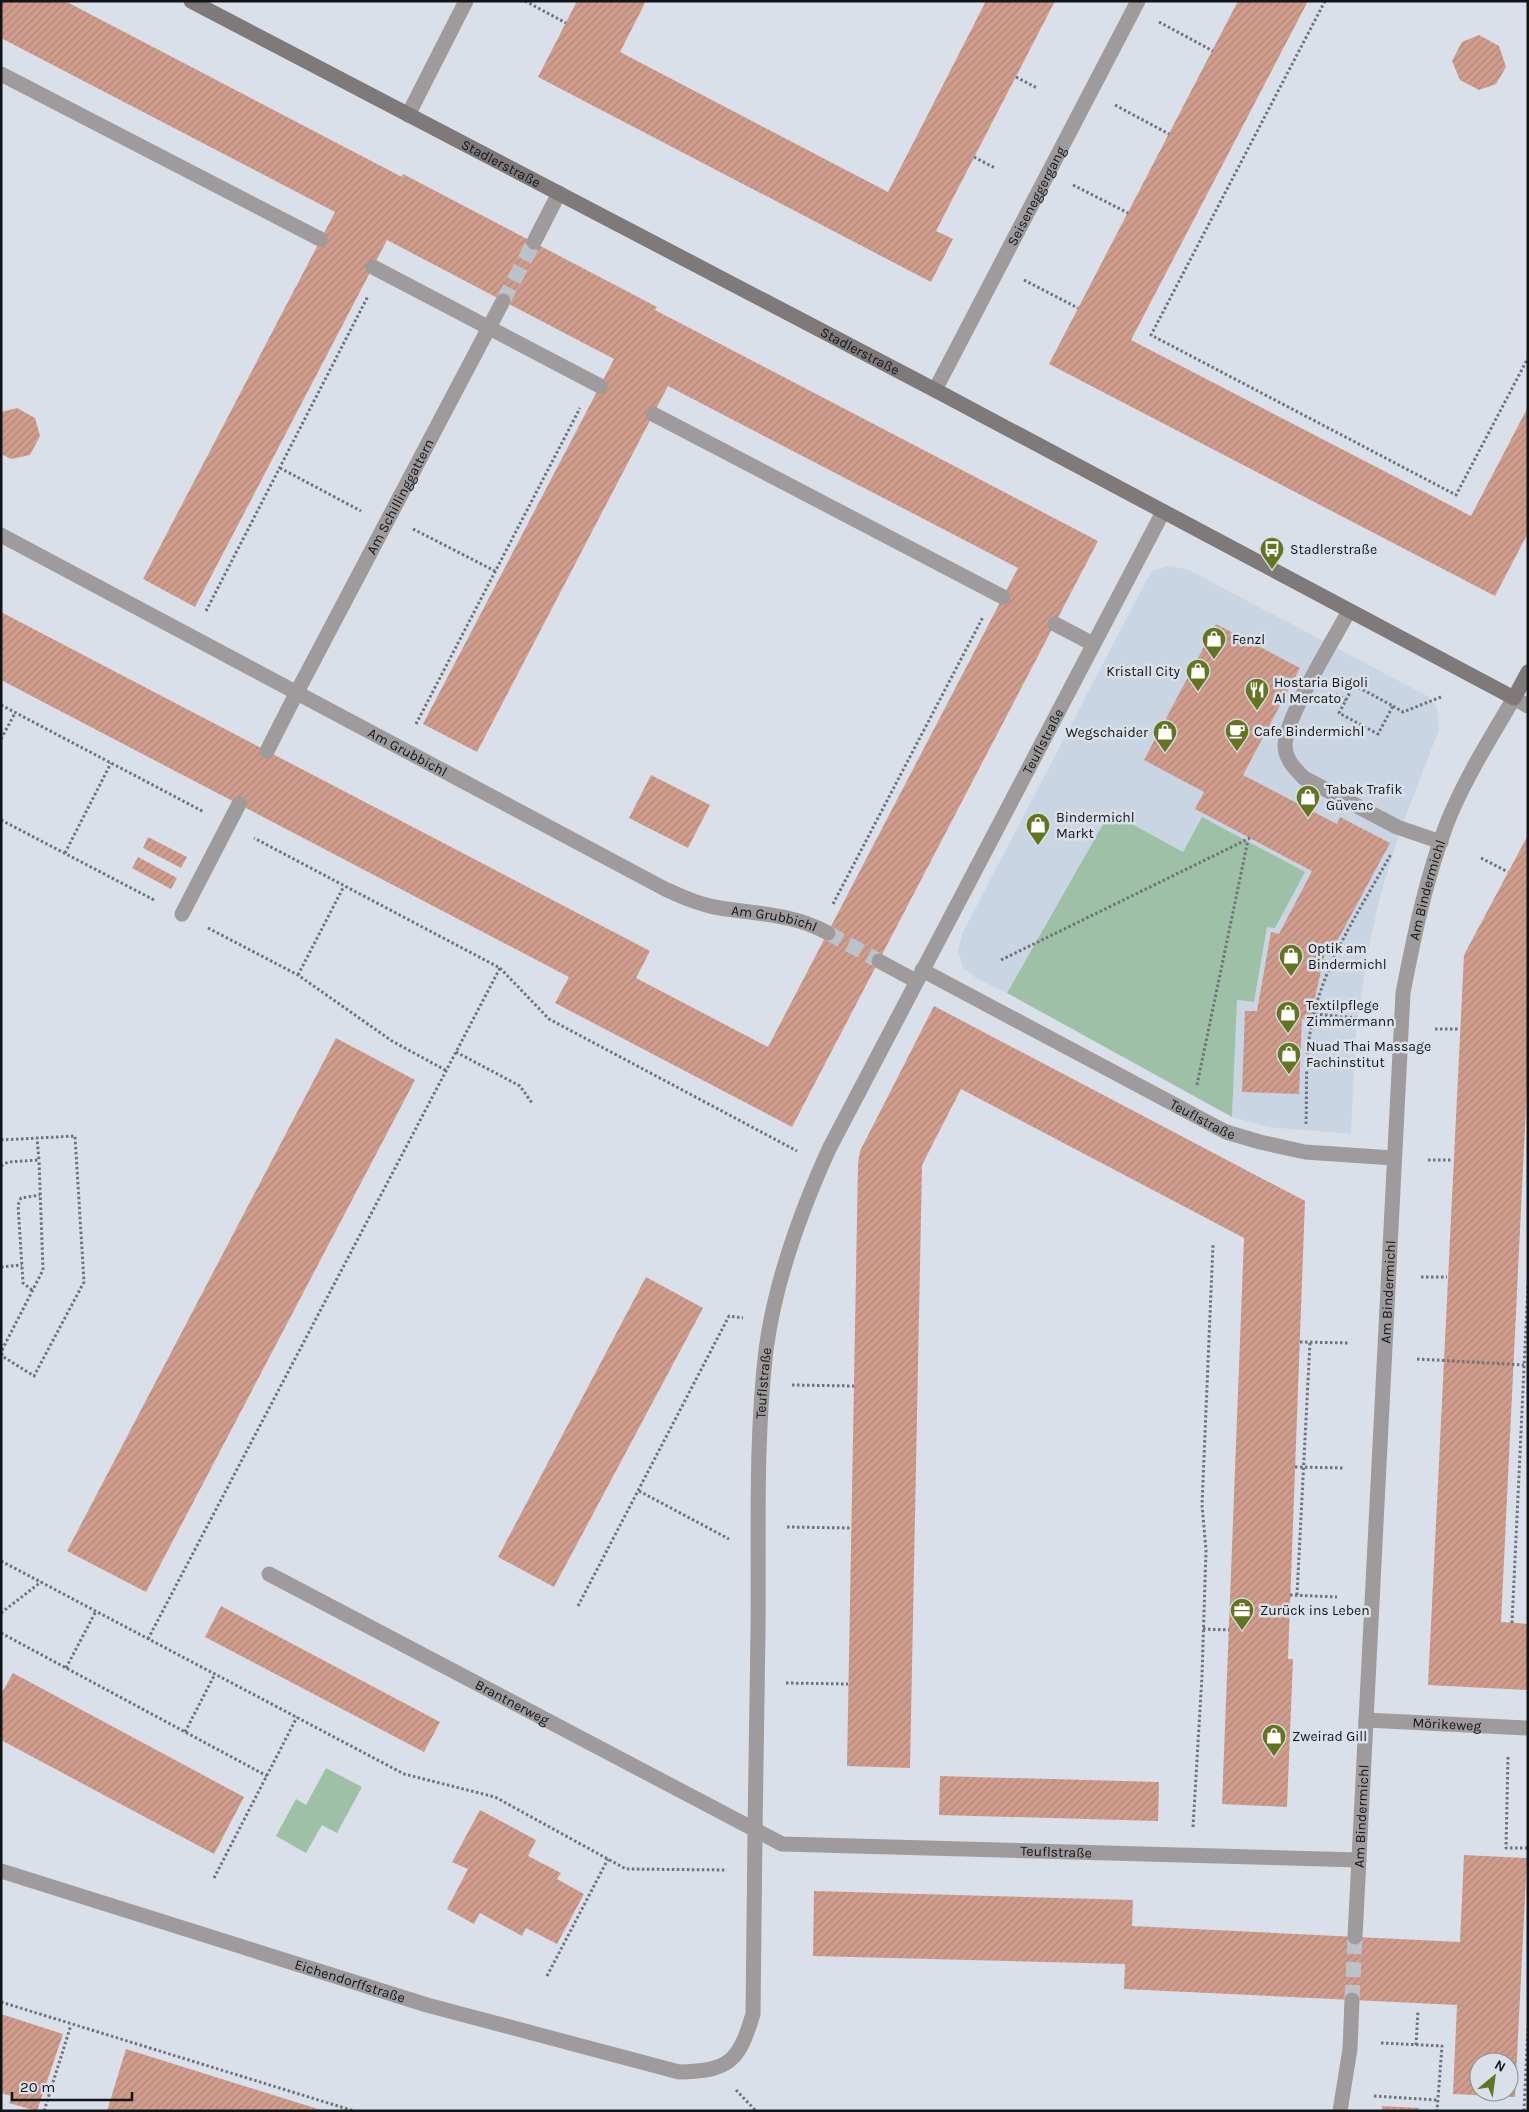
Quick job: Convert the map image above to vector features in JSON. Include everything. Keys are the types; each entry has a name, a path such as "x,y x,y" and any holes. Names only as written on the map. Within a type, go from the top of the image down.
{"main road":[{"name":"Stadlerstraße","path":"191,1 935,390 1514,698"},
{"name":"Am Bindermichl","path":"1514,698 1528,672"}],"street":[{"path":"408,115 466,1"},
{"name":"Seiseneggergang","path":"935,390 1136,5"},
{"path":"1,74 320,239"},
{"path":"534,242 559,194"},
{"path":"377,269 597,385"},
{"name":"Am Schillinggattern","path":"266,751 503,300"},
{"path":"653,414 1000,595"},
{"name":"Teuflstraße","path":"703,2071 730,2062 744,2043 753,2014 759,1432 766,1348 778,1290 809,1192 846,1116 1163,512"},
{"name":"Am Grubbichl","path":"1,535 665,889 703,905 792,918 810,923 828,933"},
{"path":"1349,611 1289,724 1285,747 1292,766 1304,778 1397,827 1441,842"},
{"path":"1055,624 1093,644"},
{"name":"Stadlerstraße","path":"1514,698 1528,706"},
{"name":"Am Bindermichl","path":"1355,1937 1393,1158 1403,993 1422,901 1441,842 1471,772 1514,698"},
{"path":"182,914 239,804"},
{"path":"879,961 919,976"},
{"name":"Teuflstraße","path":"919,976 1190,1112 1226,1132 1305,1152 1393,1158"},
{"name":"Brantnerweg","path":"269,1574 755,1830"},
{"name":"Mörikeweg","path":"1366,1720 1528,1728"},
{"name":"Teuflstraße","path":"755,1830 782,1844 1359,1860"},
{"name":"Eichendorffstraße","path":"1,1871 427,2005 679,2072 703,2071"},
{"path":"1340,2111 1350,2049 1352,2000"}],"path":[{"path":"525,1 566,23"},
{"path":"1325,1 1150,335 1456,495 1528,358"},
{"path":"1136,5 1213,50"},
{"path":"1016,77 1037,88"},
{"path":"1090,92 1169,134"},
{"path":"974,157 995,168"},
{"path":"1048,173 1128,213"},
{"path":"1000,266 1078,308"},
{"path":"204,616 280,468 377,269"},
{"path":"414,727 495,572 597,385"},
{"path":"280,468 361,511"},
{"path":"410,527 495,572"},
{"path":"830,911 1000,595"},
{"path":"1393,706 1378,734 1339,713 1354,685 1393,706 1403,712 1441,697"},
{"path":"1,705 500,968 549,1019 799,1152"},
{"path":"1,740 15,712"},
{"path":"65,853 111,763"},
{"path":"1,820 298,974 392,1041 446,1071"},
{"path":"1001,960 1249,839 1190,1112"},
{"path":"1305,1152 1310,1033 1315,1014 1334,959 1392,851 1400,854"},
{"path":"1481,858 1508,872"},
{"path":"298,974 344,886"},
{"path":"148,1639 500,968"},
{"path":"1315,1014 1368,1020"},
{"path":"1435,1029 1460,1029"},
{"path":"456,1052 520,1086 532,1104"},
{"path":"1,1140 75,1136 84,1282 34,1376 2,1356 1,1344"},
{"path":"2,1351 43,1270 37,1138"},
{"path":"1,1166 8,1162 38,1160"},
{"path":"1428,1160 1453,1160"},
{"path":"32,1290 23,1284 18,1205 21,1198 40,1194"},
{"path":"1191,1856 1206,1550 1202,1505 1213,1244"},
{"path":"1,1268 22,1265"},
{"path":"1421,1277 1447,1278"},
{"path":"1512,1623 1528,1284"},
{"path":"578,1606 729,1316 750,1318"},
{"path":"1300,1342 1350,1343"},
{"path":"1297,1595 1302,1467 1310,1342"},
{"path":"1417,1359 1524,1365"},
{"path":"791,1385 854,1386"},
{"path":"1295,1467 1344,1468"},
{"path":"639,1491 736,1543"},
{"path":"785,1527 851,1528"},
{"path":"1,1561 404,1774 495,1797 626,1869 732,1870"},
{"path":"1,1614 42,1582"},
{"path":"1290,1595 1337,1597"},
{"path":"66,1668 96,1611"},
{"path":"1203,1629 1229,1630"},
{"path":"1,1633 267,1776"},
{"path":"185,1732 215,1674"},
{"path":"784,1683 848,1684"},
{"path":"214,1878 297,1717"},
{"path":"1508,1754 1506,1848 1528,1848"},
{"path":"547,1976 608,1859"},
{"path":"1,2002 354,2111"},
{"path":"1416,2045 1418,2011"},
{"path":"44,2111 72,2025"},
{"path":"1524,2111 1528,2027"},
{"path":"1381,2043 1442,2046 1437,2111"},
{"path":"1374,2096 1438,2100"}],"shaded area":[{"path":"1170,566 1189,570 1429,697 1437,708 1439,730 1401,828 1380,897 1367,955 1356,1033 1351,1134 1268,1127 1232,1117 1237,1000 1254,1002 1267,927 1202,817 1183,852 1110,812 1007,993 976,978 963,968 958,951 962,934 1146,581 1154,570"}],"green space":[{"path":"1110,812 1183,852 1202,817 1305,872 1275,928 1267,927 1254,1002 1237,1000 1232,1117 1007,993"},
{"path":"326,1768 362,1787 337,1833 322,1825 306,1853 276,1836 296,1799 306,1805"}],"building":[{"path":"1,1 65,1 402,177 403,174 657,307 655,310 1098,541 792,1127 555,1003 569,977 1,680 1,612 650,951 636,978 768,1047 1018,568 668,386 477,752 423,724 614,359 387,240 195,607 143,579 335,212 1,38"},
{"path":"577,1 646,1 620,52 888,192 986,1 1055,1 936,231 953,239 931,282 538,77"},
{"path":"1238,1 1308,1 1131,340 1471,516 1528,407 1528,533 1495,596 1049,364"},
{"path":"1479,35 1499,46 1506,67 1496,84 1479,90 1460,80 1452,61 1462,42"},
{"path":"17,408 35,418 40,436 30,455 11,459 1,454 1,412"},
{"path":"1216,624 1300,668 1243,775 1337,824 1340,817 1390,843 1335,945 1327,944 1310,1020 1302,1019 1299,1094 1242,1092 1245,1011 1257,1011 1271,932 1279,934 1312,871 1195,809 1204,792 1144,760"},
{"path":"651,775 710,805 688,848 629,818"},
{"path":"1528,835 1528,1065 1501,1622 1528,1624 1528,1690 1428,1685 1464,955"},
{"path":"148,837 187,857 181,868 143,848"},
{"path":"138,857 177,878 171,889 132,868"},
{"path":"934,1006 1305,1201 1288,1659 1293,1659 1287,1807 1222,1804 1244,1238 961,1089 922,1165 910,1768 847,1766 858,1164 860,1151"},
{"path":"336,1038 415,1080 146,1592 67,1551"},
{"path":"646,1277 703,1308 554,1587 498,1557"},
{"path":"221,1606 440,1722 424,1752 205,1637"},
{"path":"13,1673 244,1797 214,1854 1,1740 1,1694"},
{"path":"940,1776 1159,1782 1158,1821 939,1815"},
{"path":"480,1810 536,1840 528,1856 561,1873 557,1879 584,1894 557,1944 526,1928 522,1936 480,1913 474,1924 447,1909 468,1869 452,1862"},
{"path":"1464,1855 1527,1858 1517,2052 1469,2052 1469,2095 1453,2094 1457,2005 1124,1989 1125,1964 813,1956 814,1891 1133,1900 1132,1926 1460,1942"},
{"path":"1,2014 63,2034 37,2111 9,2103 11,2096 1,2093"},
{"path":"126,2049 321,2110 107,2111"},
{"path":"1382,2106 1419,2108 1419,2111 1382,2111"}],"tunnel":[{"path":"503,301 534,242"},
{"path":"828,933 879,961"},
{"path":"1352,2000 1355,1937"}],"place":[{"name":"Stadlerstraße","path":"1272,570"},
{"name":"Fenzl","path":"1214,660"},
{"name":"Kristall City","path":"1198,692"},
{"name":"Hostaria Bigoli Al Mercato","path":"1257,711"},
{"name":"Cafe Bindermichl","path":"1237,752"},
{"name":"Wegschaider","path":"1165,753"},
{"name":"Tabak Trafik Güvenc","path":"1308,818"},
{"name":"Bindermichl Markt","path":"1038,846"},
{"name":"Optik am Bindermichl","path":"1291,977"},
{"name":"Textilpflege Zimmermann","path":"1288,1034"},
{"name":"Nuad Thai Massage Fachinstitut","path":"1289,1075"},
{"name":"Zurück ins Leben","path":"1242,1631"},
{"name":"Zweirad Gill","path":"1274,1757"}]}
